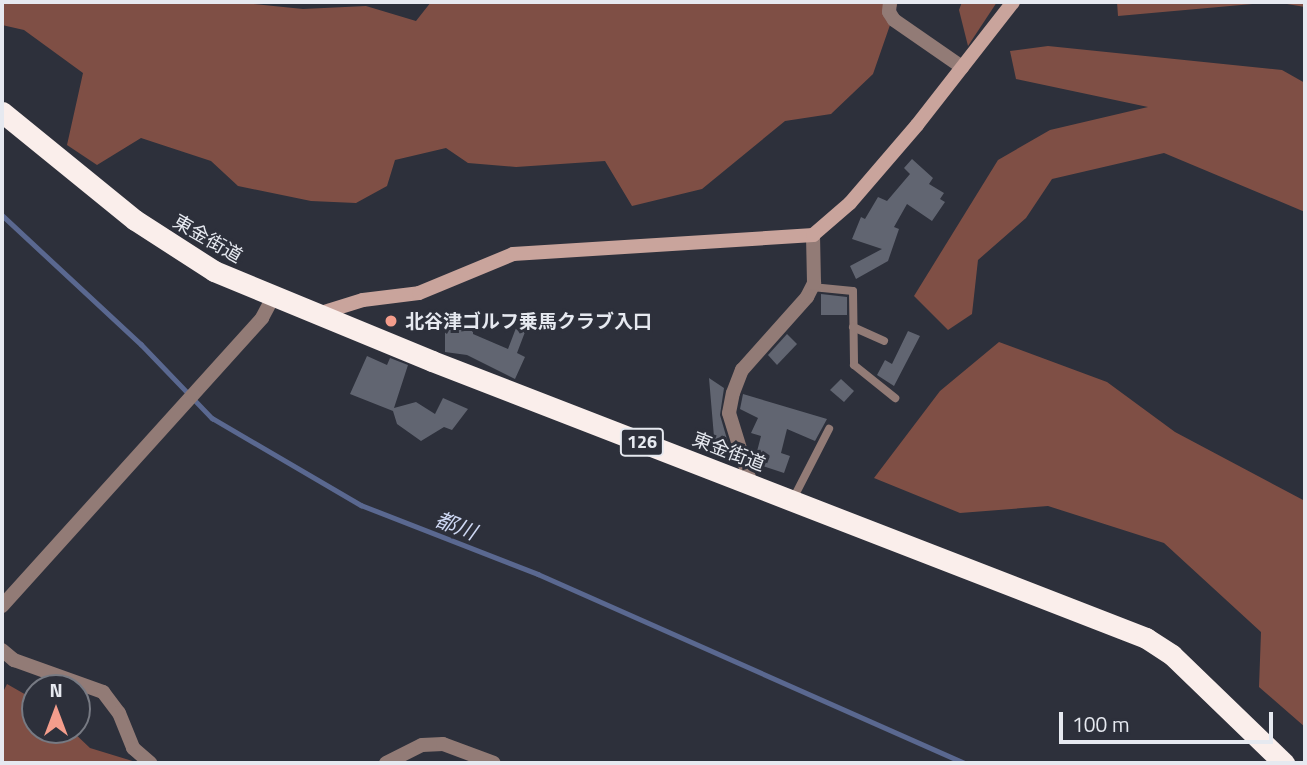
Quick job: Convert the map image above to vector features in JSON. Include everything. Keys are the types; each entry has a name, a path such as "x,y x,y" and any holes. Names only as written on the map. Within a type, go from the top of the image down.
{"highway":[{"name":"東金街道","path":"2,111 54,158 169,244 202,265 273,297 1146,638 1172,655 1284,763"}],"street":[{"path":"890,2 889,12 894,20 962,67"},
{"path":"317,314 363,300 419,293 513,254 813,235 850,203 1013,2"},
{"path":"751,484 731,423 733,393 742,370 812,287 813,235"},
{"path":"2,606 176,410 262,318 273,297"},
{"path":"2,650 14,660 103,692 119,713 133,748 150,763"},
{"path":"386,763 422,746 443,744 494,763"}],"lane":[{"path":"812,287 853,291 854,365 895,398"},
{"path":"853,327 884,341"},
{"path":"793,499 829,429"}],"shaded area":[{"path":"2,2 233,2 303,9 366,6 416,21 431,2 898,2 873,74 831,114 785,121 702,189 632,206 605,161 516,167 468,163 446,148 395,160 387,186 356,203 311,201 238,186 211,161 141,138 97,165 67,145 83,73 24,30 2,25"},
{"path":"962,2 997,2 968,46 959,10"},
{"path":"1117,2 1275,2 1118,16"},
{"path":"1275,2 1305,2 1305,7"},
{"path":"1048,46 1282,70 1305,83 1305,212 1164,153 1052,179 1026,218 978,260 972,314 948,330 914,296 998,160 1050,130 1148,107 1016,79 1010,51"},
{"path":"999,342 1107,382 1175,432 1305,501 1305,727 1259,687 1261,632 1164,543 1048,506 960,513 874,478 940,391"},
{"path":"7,684 21,692 21,744 86,744 90,748 139,763 2,763 2,694"}],"building":[{"path":"912,159 933,178 929,184 944,193 940,199 945,202 932,221 907,204 894,227 899,229 888,261 856,279 850,266 882,249 852,239 861,217 865,219 878,197 887,201 910,174 904,168"},
{"path":"821,294 847,297 847,315 821,315"},
{"path":"445,328 473,329 473,334 508,349 516,328 525,332 517,353 525,357 515,379 467,355 445,352"},
{"path":"908,331 920,336 894,386 877,375 885,360 892,364"},
{"path":"787,334 797,344 777,365 768,355"},
{"path":"367,356 387,365 390,358 408,365 394,408 416,402 435,414 443,398 468,409 452,430 444,427 421,441 397,424 393,411 350,394"},
{"path":"709,378 724,388 720,415 729,446 711,451 707,439 714,437"},
{"path":"841,379 854,391 844,402 830,390"},
{"path":"743,394 827,419 815,441 787,429 781,453 790,456 784,473 754,463 761,436 751,433 758,418 740,409"}],"waterway":[{"name":"都川","path":"2,215 141,344 212,418 361,505 538,574 965,763"}],"place":[{"name":"北谷津ゴルフ乗馬クラブ入口","path":"391,321"}]}
